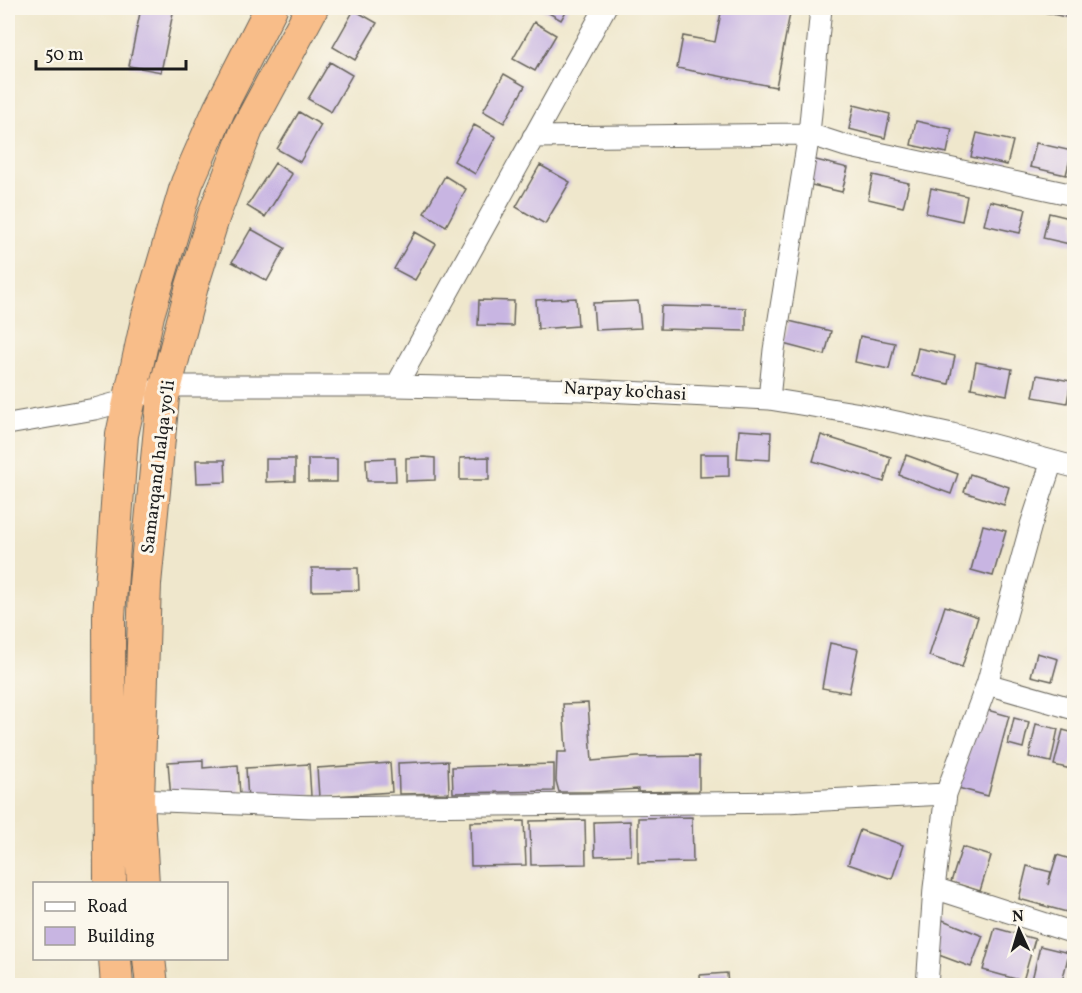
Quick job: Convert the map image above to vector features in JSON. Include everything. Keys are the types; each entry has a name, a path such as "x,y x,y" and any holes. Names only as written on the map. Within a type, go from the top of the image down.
{"highway":[{"name":"Samarqand halqa yoʻli","path":"110,882 109,616 122,435 128,400 148,315 187,183 219,110 271,8"},
{"name":"Samarqand halqa yoʻli","path":"143,882 138,800 145,584 163,398 192,286 214,215 247,129 312,8"},
{"path":"115,960 117,986"},
{"path":"149,960 152,986"}],"street":[{"path":"396,386 604,8"},
{"path":"769,399 774,350 809,134 821,8"},
{"path":"533,137 809,134 846,146 1074,195"},
{"name":"Narpay ko'chasi","path":"8,424 94,409 167,386 396,386 585,390 769,399 855,413 952,434 1074,467"},
{"path":"927,986 934,888 946,794 987,684 1031,525 1052,461"},
{"path":"987,684 1074,709"},
{"path":"138,800 312,807 785,802 946,794"},
{"path":"934,888 1074,933"}],"building":[{"path":"141,8 174,8 161,72 129,66"},
{"path":"540,8 568,8 561,20"},
{"path":"722,8 791,8 776,87 677,68 683,36 715,42"},
{"path":"1040,8 1074,8 1074,19 1039,11"},
{"path":"354,10 377,23 355,60 333,47"},
{"path":"534,22 556,35 535,71 513,59"},
{"path":"330,62 352,75 331,112 308,99"},
{"path":"504,74 525,86 504,123 483,111"},
{"path":"854,105 890,114 885,138 849,129"},
{"path":"299,112 321,125 300,162 277,149"},
{"path":"916,121 952,129 947,153 911,145"},
{"path":"474,125 496,137 475,174 454,161"},
{"path":"977,133 1013,141 1007,165 971,157"},
{"path":"1036,143 1072,151 1066,175 1030,167"},
{"path":"812,159 848,168 842,192 807,184"},
{"path":"275,163 292,174 265,217 247,206"},
{"path":"540,165 570,182 545,224 516,207"},
{"path":"873,175 909,183 903,207 868,199"},
{"path":"445,176 466,189 446,226 424,213"},
{"path":"931,188 967,196 962,221 926,213"},
{"path":"990,201 1026,209 1020,233 984,225"},
{"path":"1049,213 1074,219 1074,245 1043,238"},
{"path":"251,229 285,248 267,281 232,262"},
{"path":"415,232 436,244 415,280 394,269"},
{"path":"576,298 578,326 538,329 536,300"},
{"path":"479,300 514,301 513,326 478,325"},
{"path":"638,301 641,328 595,330 593,303"},
{"path":"661,306 746,308 746,331 660,329"},
{"path":"789,321 831,331 825,355 783,344"},
{"path":"860,336 895,343 889,369 855,362"},
{"path":"918,348 955,356 949,384 912,376"},
{"path":"976,362 1012,369 1007,395 971,388"},
{"path":"1037,375 1071,381 1067,403 1033,397"},
{"path":"739,430 771,432 770,460 737,458"},
{"path":"821,435 891,457 884,482 813,461"},
{"path":"700,454 729,454 729,476 700,477"},
{"path":"906,455 958,474 951,494 899,475"},
{"path":"489,457 489,480 460,480 460,458"},
{"path":"395,458 396,481 367,481 366,459"},
{"path":"406,458 435,458 435,480 406,481"},
{"path":"266,459 295,459 295,481 266,482"},
{"path":"308,459 337,459 337,482 308,482"},
{"path":"196,460 225,460 226,482 197,483"},
{"path":"970,474 1009,487 1004,505 964,492"},
{"path":"983,525 1006,531 993,576 971,570"},
{"path":"312,568 358,568 359,590 312,591"},
{"path":"945,606 978,617 962,667 929,656"},
{"path":"830,643 858,649 849,693 822,688"},
{"path":"1037,653 1058,659 1052,681 1031,676"},
{"path":"588,703 592,761 637,757 699,756 699,791 638,792 638,789 559,792 556,781 557,752 566,752 563,704"},
{"path":"980,708 1009,716 988,796 958,788"},
{"path":"1014,718 1029,722 1023,748 1008,744"},
{"path":"1036,724 1058,729 1051,762 1029,757"},
{"path":"1063,730 1074,733 1074,757 1071,769 1054,765"},
{"path":"203,760 203,768 238,765 240,795 171,799 168,762"},
{"path":"448,761 449,793 399,794 398,763"},
{"path":"390,763 392,792 319,797 317,768"},
{"path":"309,764 311,796 248,800 246,768"},
{"path":"554,764 554,791 453,793 452,767"},
{"path":"692,817 693,862 638,863 638,818"},
{"path":"585,820 586,864 531,865 530,821"},
{"path":"524,821 526,865 471,866 470,822"},
{"path":"630,821 631,855 595,856 594,822"},
{"path":"860,830 903,845 892,879 848,864"},
{"path":"962,847 991,856 980,891 951,882"},
{"path":"1057,855 1074,860 1074,914 1019,899 1027,866 1051,872 1048,885"},
{"path":"940,919 983,936 971,967 928,951"},
{"path":"995,928 1035,939 1023,981 983,970"},
{"path":"1040,946 1069,953 1061,986 1032,980"},
{"path":"1074,962 1074,986 1067,986"},
{"path":"727,973 728,986 701,986 700,975"}]}
